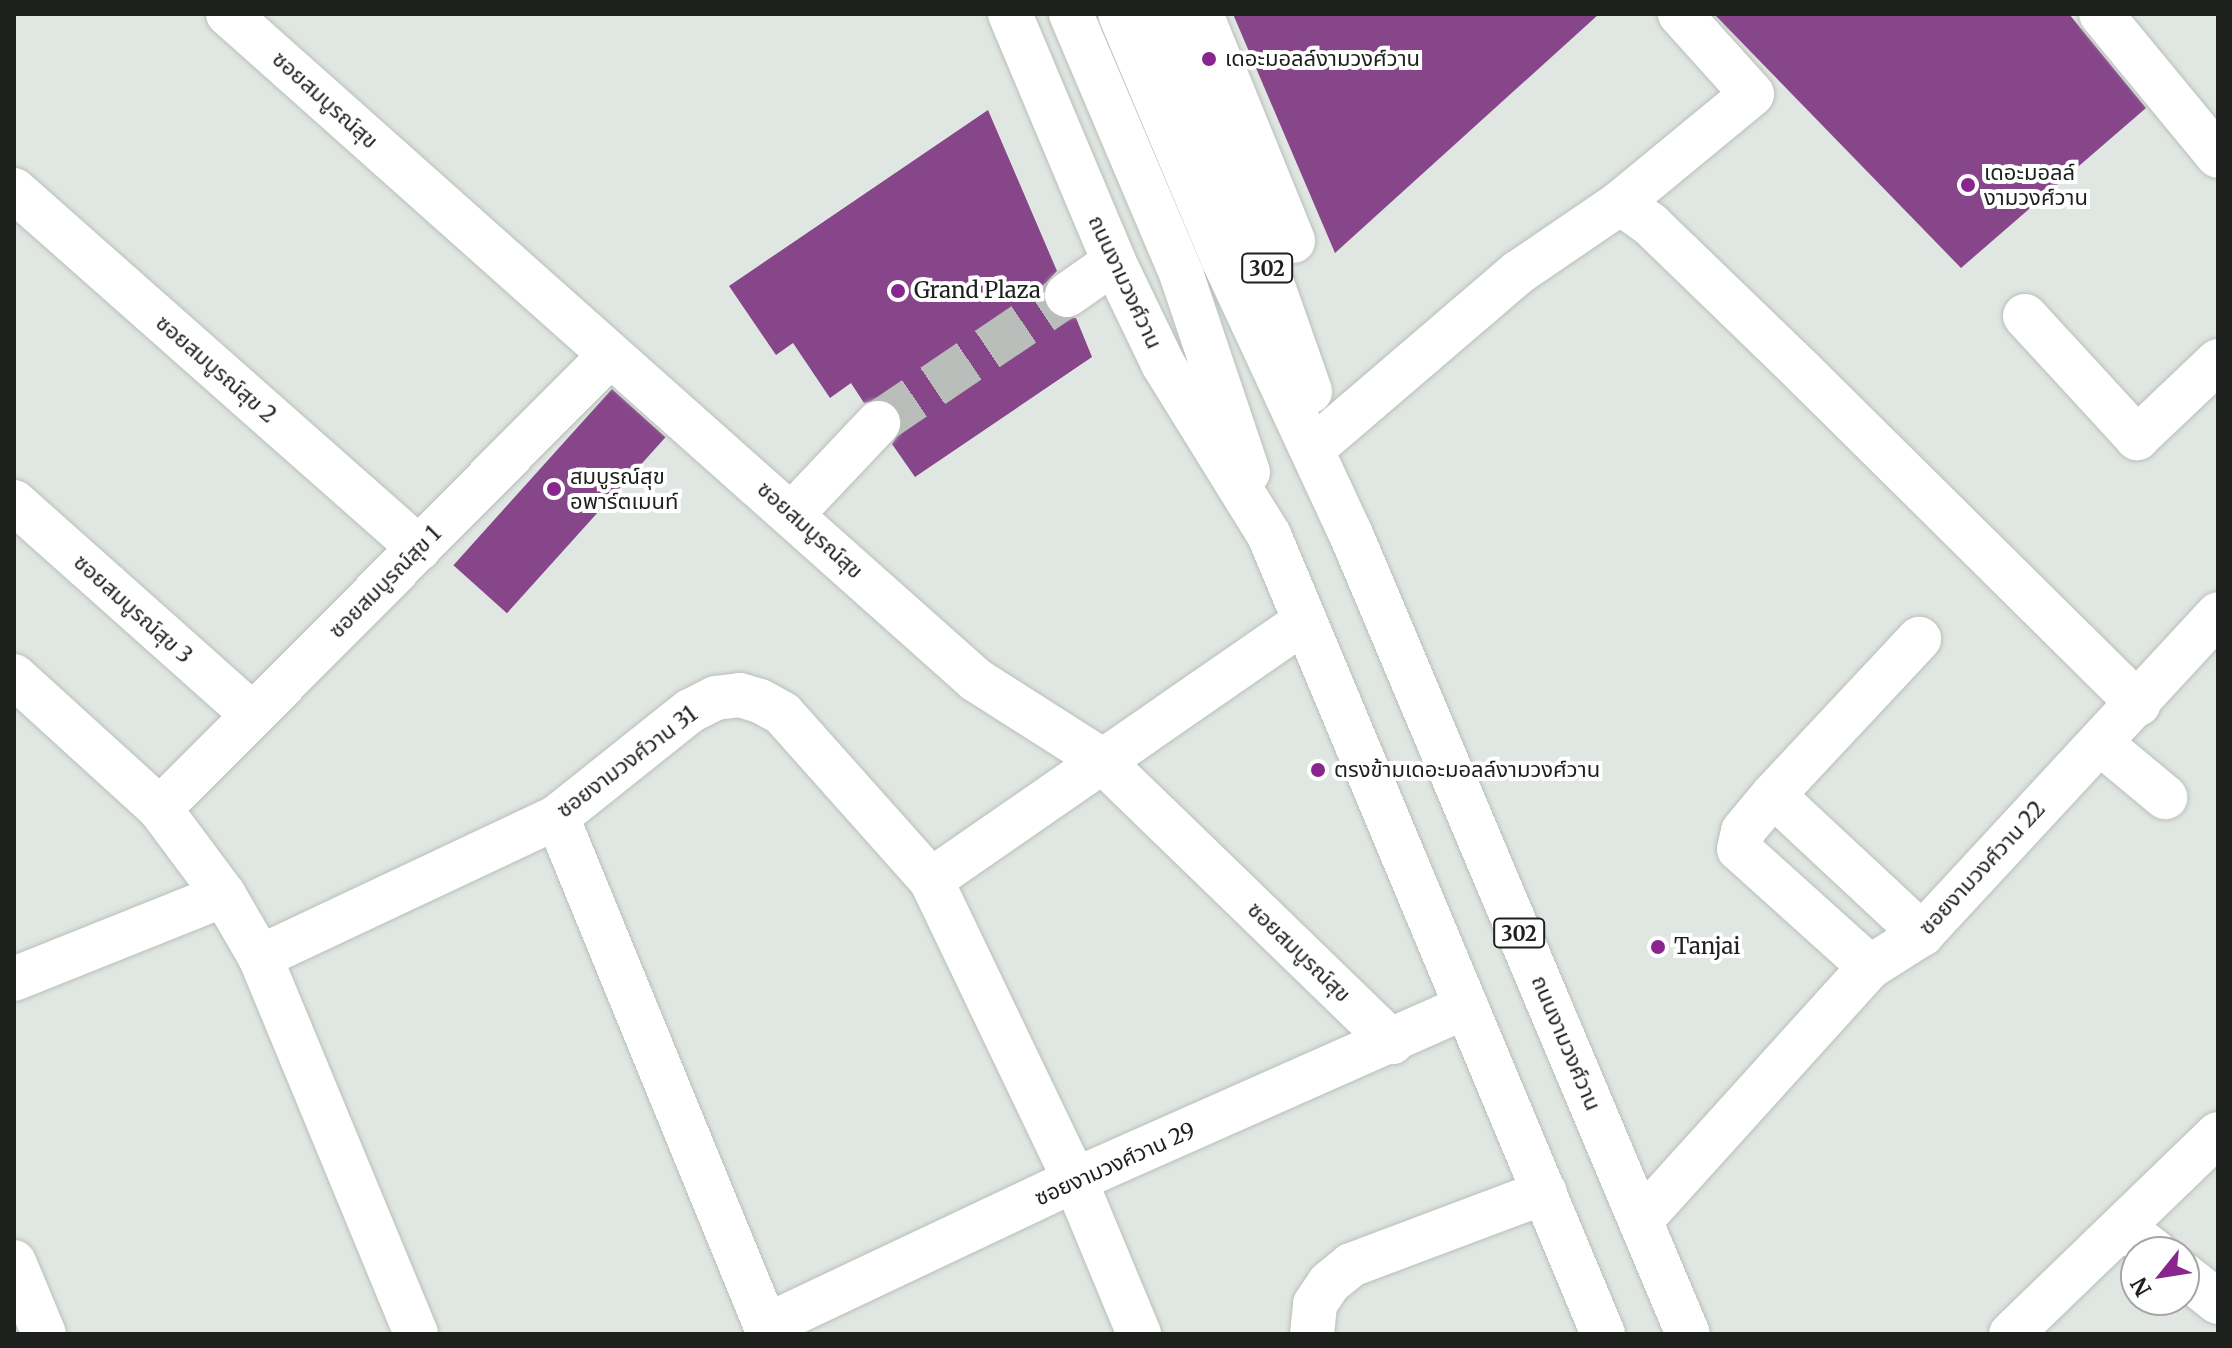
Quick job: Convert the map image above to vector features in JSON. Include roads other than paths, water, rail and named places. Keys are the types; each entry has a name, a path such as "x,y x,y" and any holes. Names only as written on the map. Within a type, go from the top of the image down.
{"street":[{"name":"ซอยสมบูรณ์สุข","path":"228,14 610,355 793,513 976,680 1100,759 1392,1042"},
{"name":"ถนนงามวงศ์วาน","path":"1010,14 1114,262 1163,364 1269,535"},
{"name":"ถนนงามวงศ์วาน","path":"1071,14 1182,276 1269,535 1603,1334"},
{"name":"ถนนงามวงศ์วาน","path":"1120,14 1223,259 1350,532 1688,1334"},
{"name":"ถนนงามวงศ์วาน","path":"1159,14 1293,242 1325,438 1350,532"},
{"path":"1201,14 1293,242"},
{"path":"1325,438 1519,272 1620,203 1752,94 1680,14"},
{"path":"2101,14 2218,156"},
{"name":"ซอยสมบูรณ์สุข 2","path":"14,190 419,548"},
{"path":"1620,203 1651,225 1793,362 2138,704"},
{"path":"1067,295 1114,262"},
{"path":"2025,316 2137,438 2218,361"},
{"name":"ซอยสมบูรณ์สุข 1","path":"160,809 610,355"},
{"path":"793,513 878,423"},
{"name":"ซอยสมบูรณ์สุข 3","path":"14,502 253,715"},
{"name":"ซอยงามวงศ์วาน 22","path":"1641,1220 1870,967 1922,934 2218,614"},
{"path":"931,880 1100,759 1305,621"},
{"path":"1870,967 1743,855 1743,831 1919,639"},
{"path":"14,676 160,809 224,895 260,957 416,1334"},
{"name":"ซอยงามวงศ์วาน 31","path":"260,957 557,817 690,711 716,698 740,695 783,714 931,880 1075,1180 1139,1334"},
{"path":"2100,743 2165,797"},
{"path":"1773,795 1922,934"},
{"path":"557,817 768,1330"},
{"path":"14,979 224,895"},
{"name":"ซอยงามวงศ์วาน 29","path":"768,1330 1075,1180 1466,1007"},
{"path":"2141,1236 2218,1134"},
{"path":"1312,1334 1315,1304 1329,1283 1351,1265 1545,1192"},
{"path":"2011,1334 2120,1253"},
{"path":"14,1262 44,1334"},
{"path":"2200,1288 2218,1302"}],"tunnel":[{"path":"878,423 1067,295"}],"place":[{"name":"เดอะมอลล์งามวงศ์วาน","path":"1209,59"},
{"name":"เดอะมอลล์ งามวงศ์วาน","path":"1968,185"},
{"name":"Grand Plaza","path":"898,291"},
{"name":"สมบูรณ์สุข อพาร์ตเมนท์","path":"554,489"},
{"name":"ตรงข้ามเดอะมอลล์งามวงศ์วาน","path":"1318,770"},
{"name":"Tanjai","path":"1658,947"}]}
